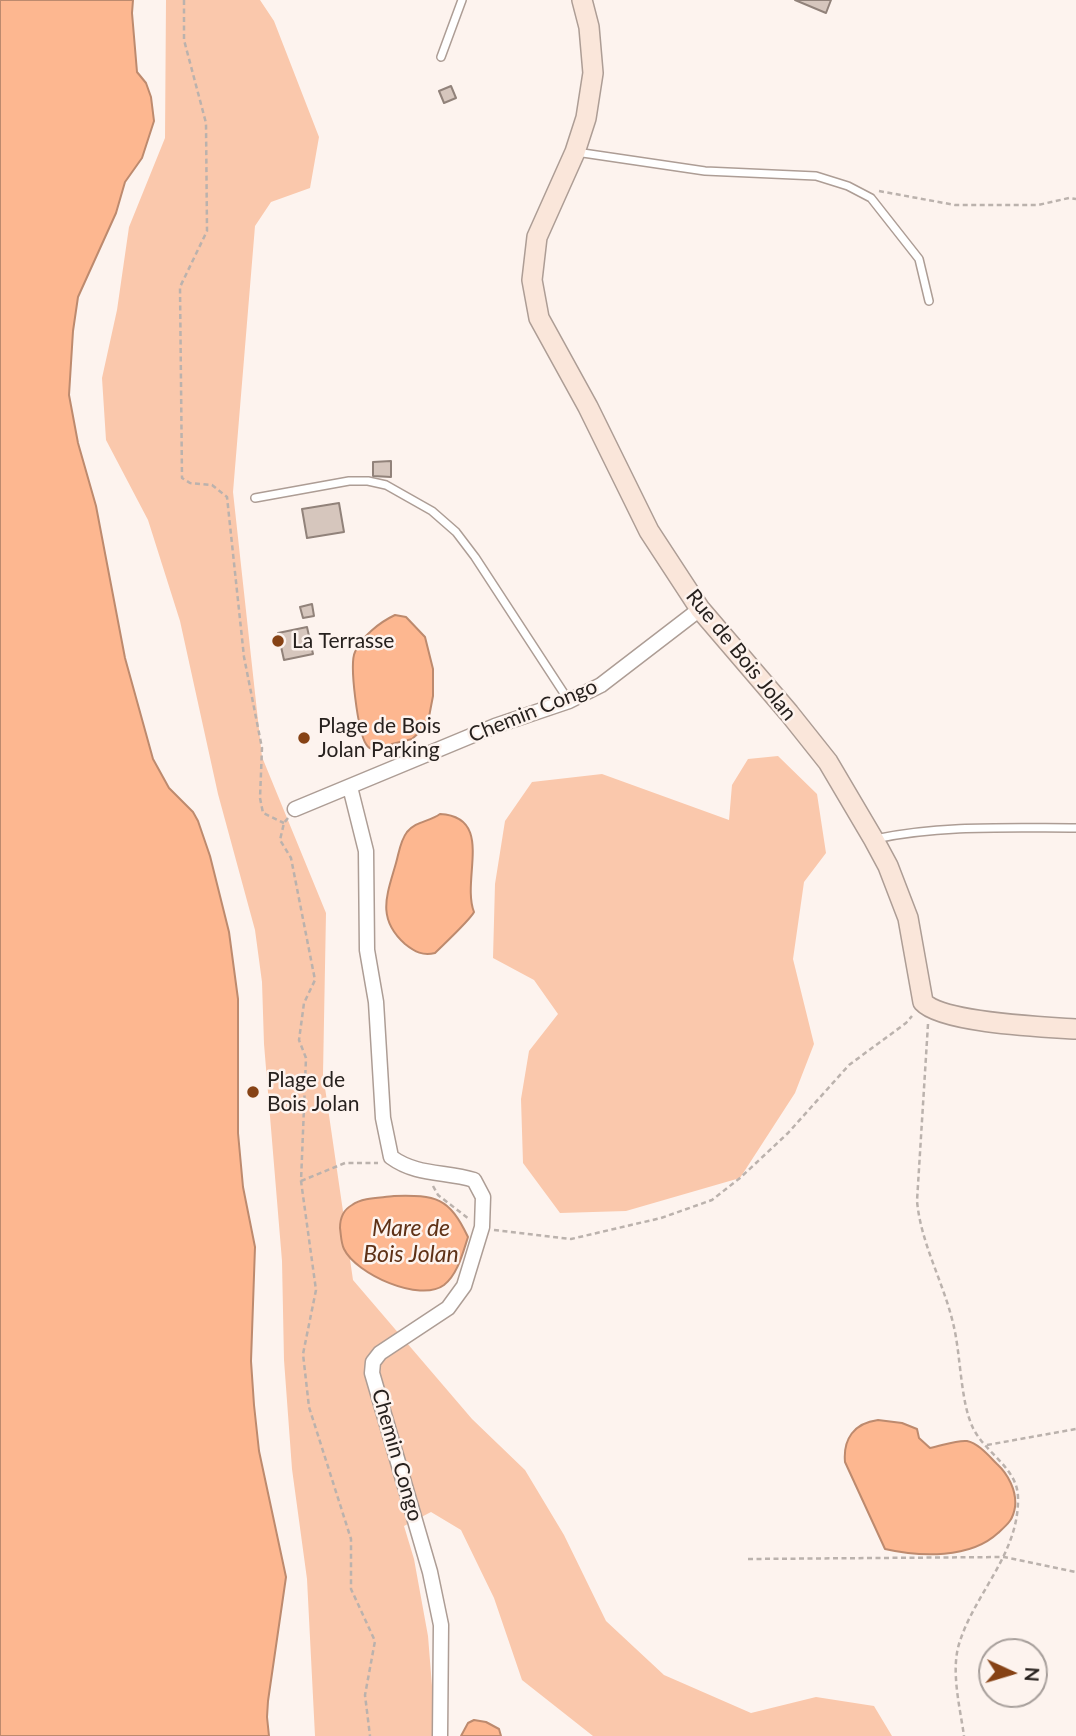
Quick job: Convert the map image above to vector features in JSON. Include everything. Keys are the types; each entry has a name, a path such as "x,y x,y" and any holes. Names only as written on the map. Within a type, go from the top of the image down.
{"street":[{"name":"Rue de Bois Jolan","path":"582,0 589,27 593,73 586,118 575,152 537,237 532,280 539,318 588,407 649,531 700,610 828,762 874,840 888,866 908,918 926,1005"},
{"name":"Chemin Congo","path":"295,809 495,726 569,701 601,685 700,610"},
{"path":"350,787 366,851 367,950 376,1002 383,1118 391,1157"},
{"path":"926,1005 940,1013 1001,1023 1076,1029"},
{"name":"Chemin Congo","path":"391,1157 404,1166 426,1173 452,1174 474,1180 483,1197 482,1227 464,1286 448,1308 380,1353 373,1362 372,1373 430,1572 440,1625 440,1736"}],"lane":[{"path":"441,57 461,0"},
{"path":"575,152 705,171 816,176 848,186 871,198 919,259 929,300"},
{"path":"255,498 349,481 368,481 386,485 432,511 456,532 475,557 569,701"},
{"path":"874,840 948,828 1076,828"}],"path":[{"path":"184,0 184,40 206,123 207,231 180,287 182,478 190,483 212,485 226,497 244,657 262,748 260,799 263,813 284,823 280,840 291,858 315,980 303,1003 299,1040 306,1058 301,1181 316,1290 303,1354 309,1407 351,1539 351,1589 375,1641 365,1695 370,1736"},
{"path":"875,191 955,205 1038,205 1076,199"},
{"path":"426,1173 438,1195 482,1227 509,1234 571,1239 661,1218 712,1200 740,1178 788,1133 849,1065 926,1005"},
{"path":"926,1005 918,1215 953,1322 967,1409 974,1430 1011,1474 1018,1496 1013,1531 1004,1557 960,1641 956,1659 964,1736"},
{"path":"301,1181 345,1163 379,1163 391,1157"},
{"path":"987,1445 1076,1429"},
{"path":"748,1559 1004,1557 1076,1572"}],"shaded area":[{"path":"166,0 260,0 274,21 319,137 310,188 271,202 255,226 233,492 262,757 326,913 323,1074 353,1280 472,1419 525,1470 564,1535 606,1621 664,1675 751,1713 816,1697 874,1706 892,1736 593,1736 522,1680 494,1598 461,1530 431,1512 404,1526 414,1559 428,1636 436,1736 315,1736 307,1579 292,1469 284,1360 282,1261 264,1044 262,982 255,930 218,794 180,621 148,520 106,440 102,378 117,310 129,227 165,138"},
{"path":"778,756 817,794 826,853 804,882 793,959 814,1044 795,1093 740,1178 626,1211 560,1213 523,1163 521,1099 529,1051 558,1014 534,980 493,958 495,884 505,821 532,782 602,774 729,820 732,785 748,759"}],"water":[{"path":"0,0 133,0 137,72 146,83 151,97 154,121 142,158 125,182 116,213 78,297 69,395 78,443 96,506 125,658 153,759 169,788 193,812 198,821 210,856 229,932 238,999 238,1133 243,1187 255,1247 251,1361 254,1405 259,1451 286,1577 268,1701 269,1736 0,1736"},
{"path":"395,615 406,617 425,637 433,669 433,696 428,722 424,728 412,739 392,744 385,751 377,751 366,744 360,726 353,659 366,636"},
{"path":"440,814 457,818 467,826 472,838 471,898 474,912 435,953 423,954 405,944 390,925 387,896 405,836 414,826"},
{"name":"Mare de Bois Jolan","path":"421,1196 440,1201 461,1224 468,1237 456,1269 444,1285 433,1290 420,1290 390,1283 361,1268 344,1249 340,1225 346,1209 361,1200"},
{"path":"878,1420 902,1423 917,1429 919,1438 930,1448 962,1441 979,1447 1001,1468 1011,1483 1015,1501 1010,1522 987,1541 959,1552 913,1554 885,1549 845,1462 848,1439 862,1425"},
{"path":"474,1720 486,1722 499,1729 501,1736 461,1736 468,1723"}],"building":[{"path":"795,0 831,0 826,13"},
{"path":"451,86 456,98 444,103 439,91"},
{"path":"391,461 391,477 373,476 373,462"},
{"path":"339,503 344,532 307,538 302,509"},
{"path":"312,604 314,616 303,618 300,607"},
{"path":"307,627 313,654 284,660 278,633"}],"place":[{"name":"La Terrasse","path":"278,641"},
{"name":"Plage de Bois Jolan Parking","path":"304,738"},
{"name":"Plage de Bois Jolan","path":"253,1092"}]}
